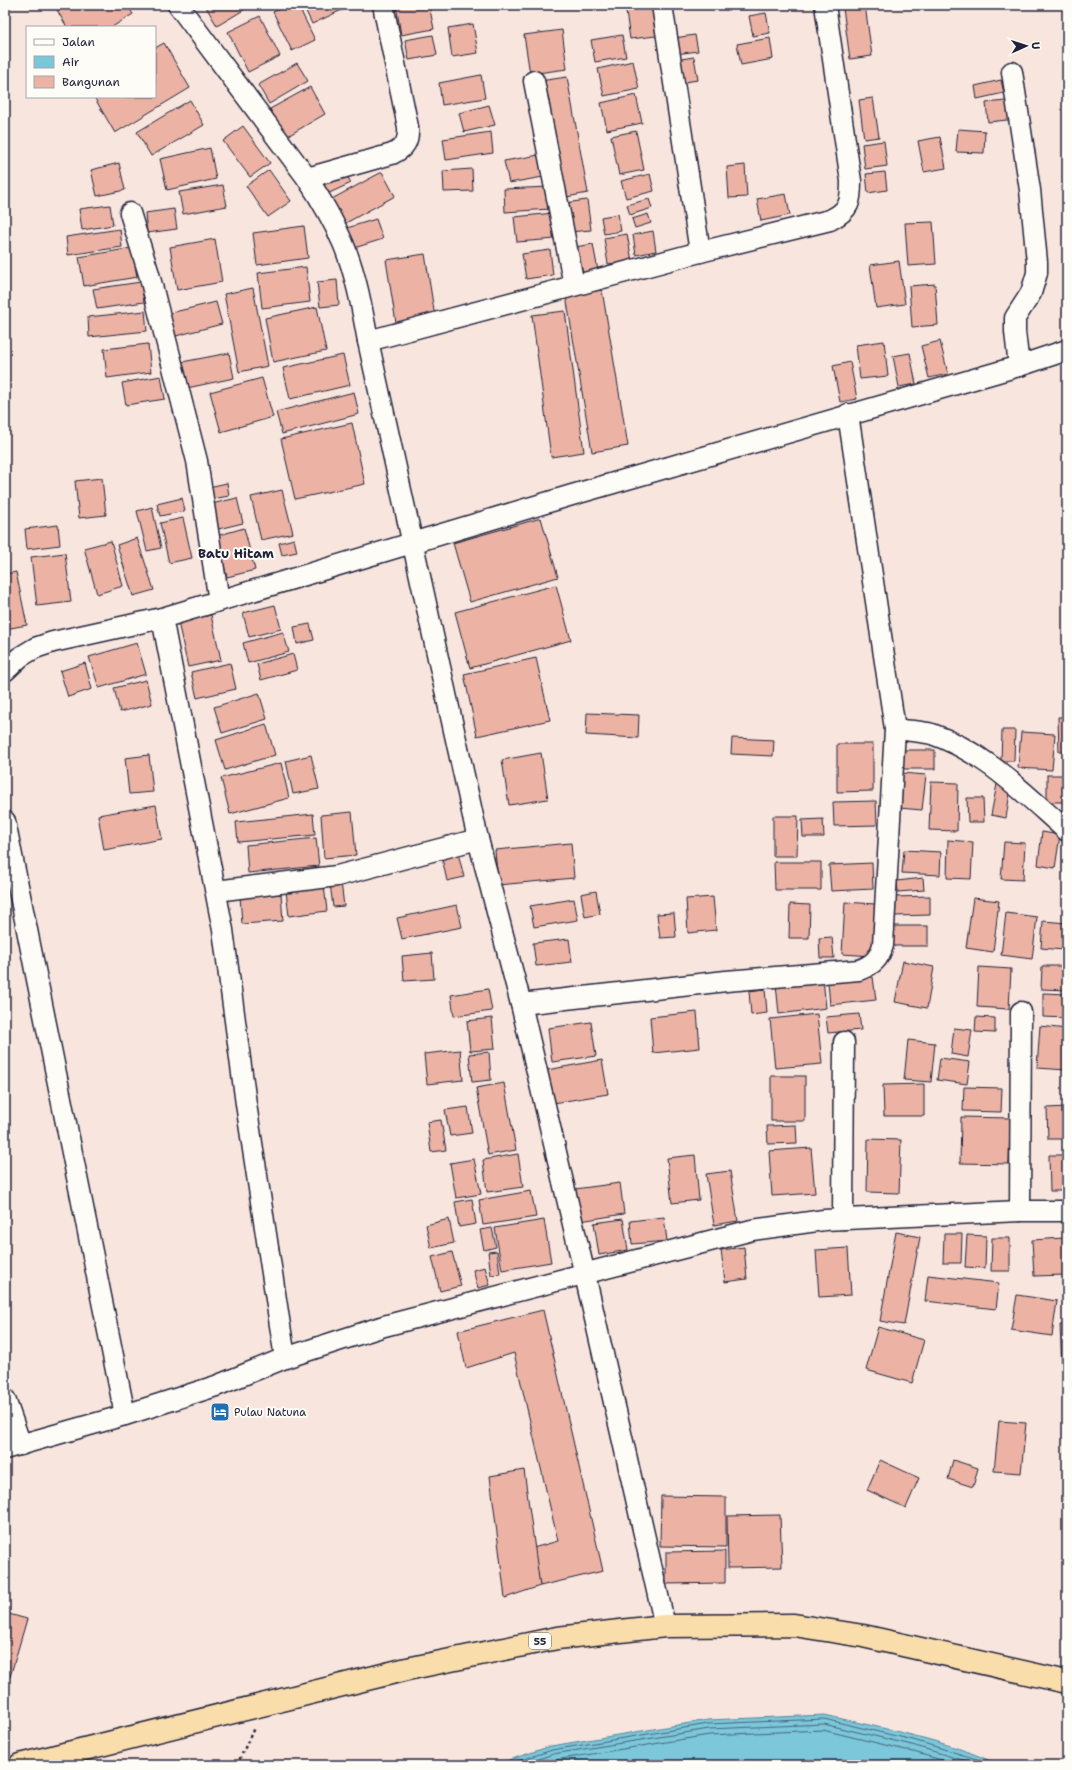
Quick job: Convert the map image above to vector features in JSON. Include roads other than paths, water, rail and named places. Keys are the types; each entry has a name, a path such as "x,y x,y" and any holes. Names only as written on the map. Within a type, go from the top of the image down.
{"highway":[{"name":"55","path":"20,1765 407,1669 557,1638 665,1626 794,1625 863,1636 1067,1682"}],"street":[{"path":"178,5 307,178 343,243 359,293 368,341 414,542 478,839 521,1004 585,1275 665,1626"},
{"path":"307,178 392,154 402,150 406,144 409,136 408,127 383,5"},
{"path":"662,5 700,252"},
{"path":"368,341 574,285 830,220 840,215 848,206 851,195 851,181 825,5"},
{"path":"1012,72 1030,190 1037,262 1037,273 1031,293 1015,318 1019,366"},
{"path":"534,81 574,285"},
{"path":"130,213 149,274 197,462 219,601"},
{"path":"5,671 20,657 35,648 53,642 162,618 848,414 1019,366 1067,350"},
{"path":"521,1004 726,981 859,970 870,966 880,957 883,945 895,729 848,414"},
{"path":"162,618 224,930 246,1104 285,1358"},
{"path":"895,729 931,734 966,751 1002,773 1067,831"},
{"path":"5,821 125,1415"},
{"path":"216,891 337,876 478,839"},
{"path":"1020,1211 1021,1012"},
{"path":"843,1219 844,1042"},
{"path":"5,1399 13,1447 125,1415 216,1386 285,1358 384,1326 585,1275 752,1230 843,1219 1020,1211 1067,1212"}],"water":[{"path":"825,1715 891,1730 958,1748 999,1765 494,1765 551,1746 708,1720"}],"place":[{"name":"Pulau Natuna","path":"220,1412"}],"district":[{"name":"Batu Hitam","path":"236,553"}]}
